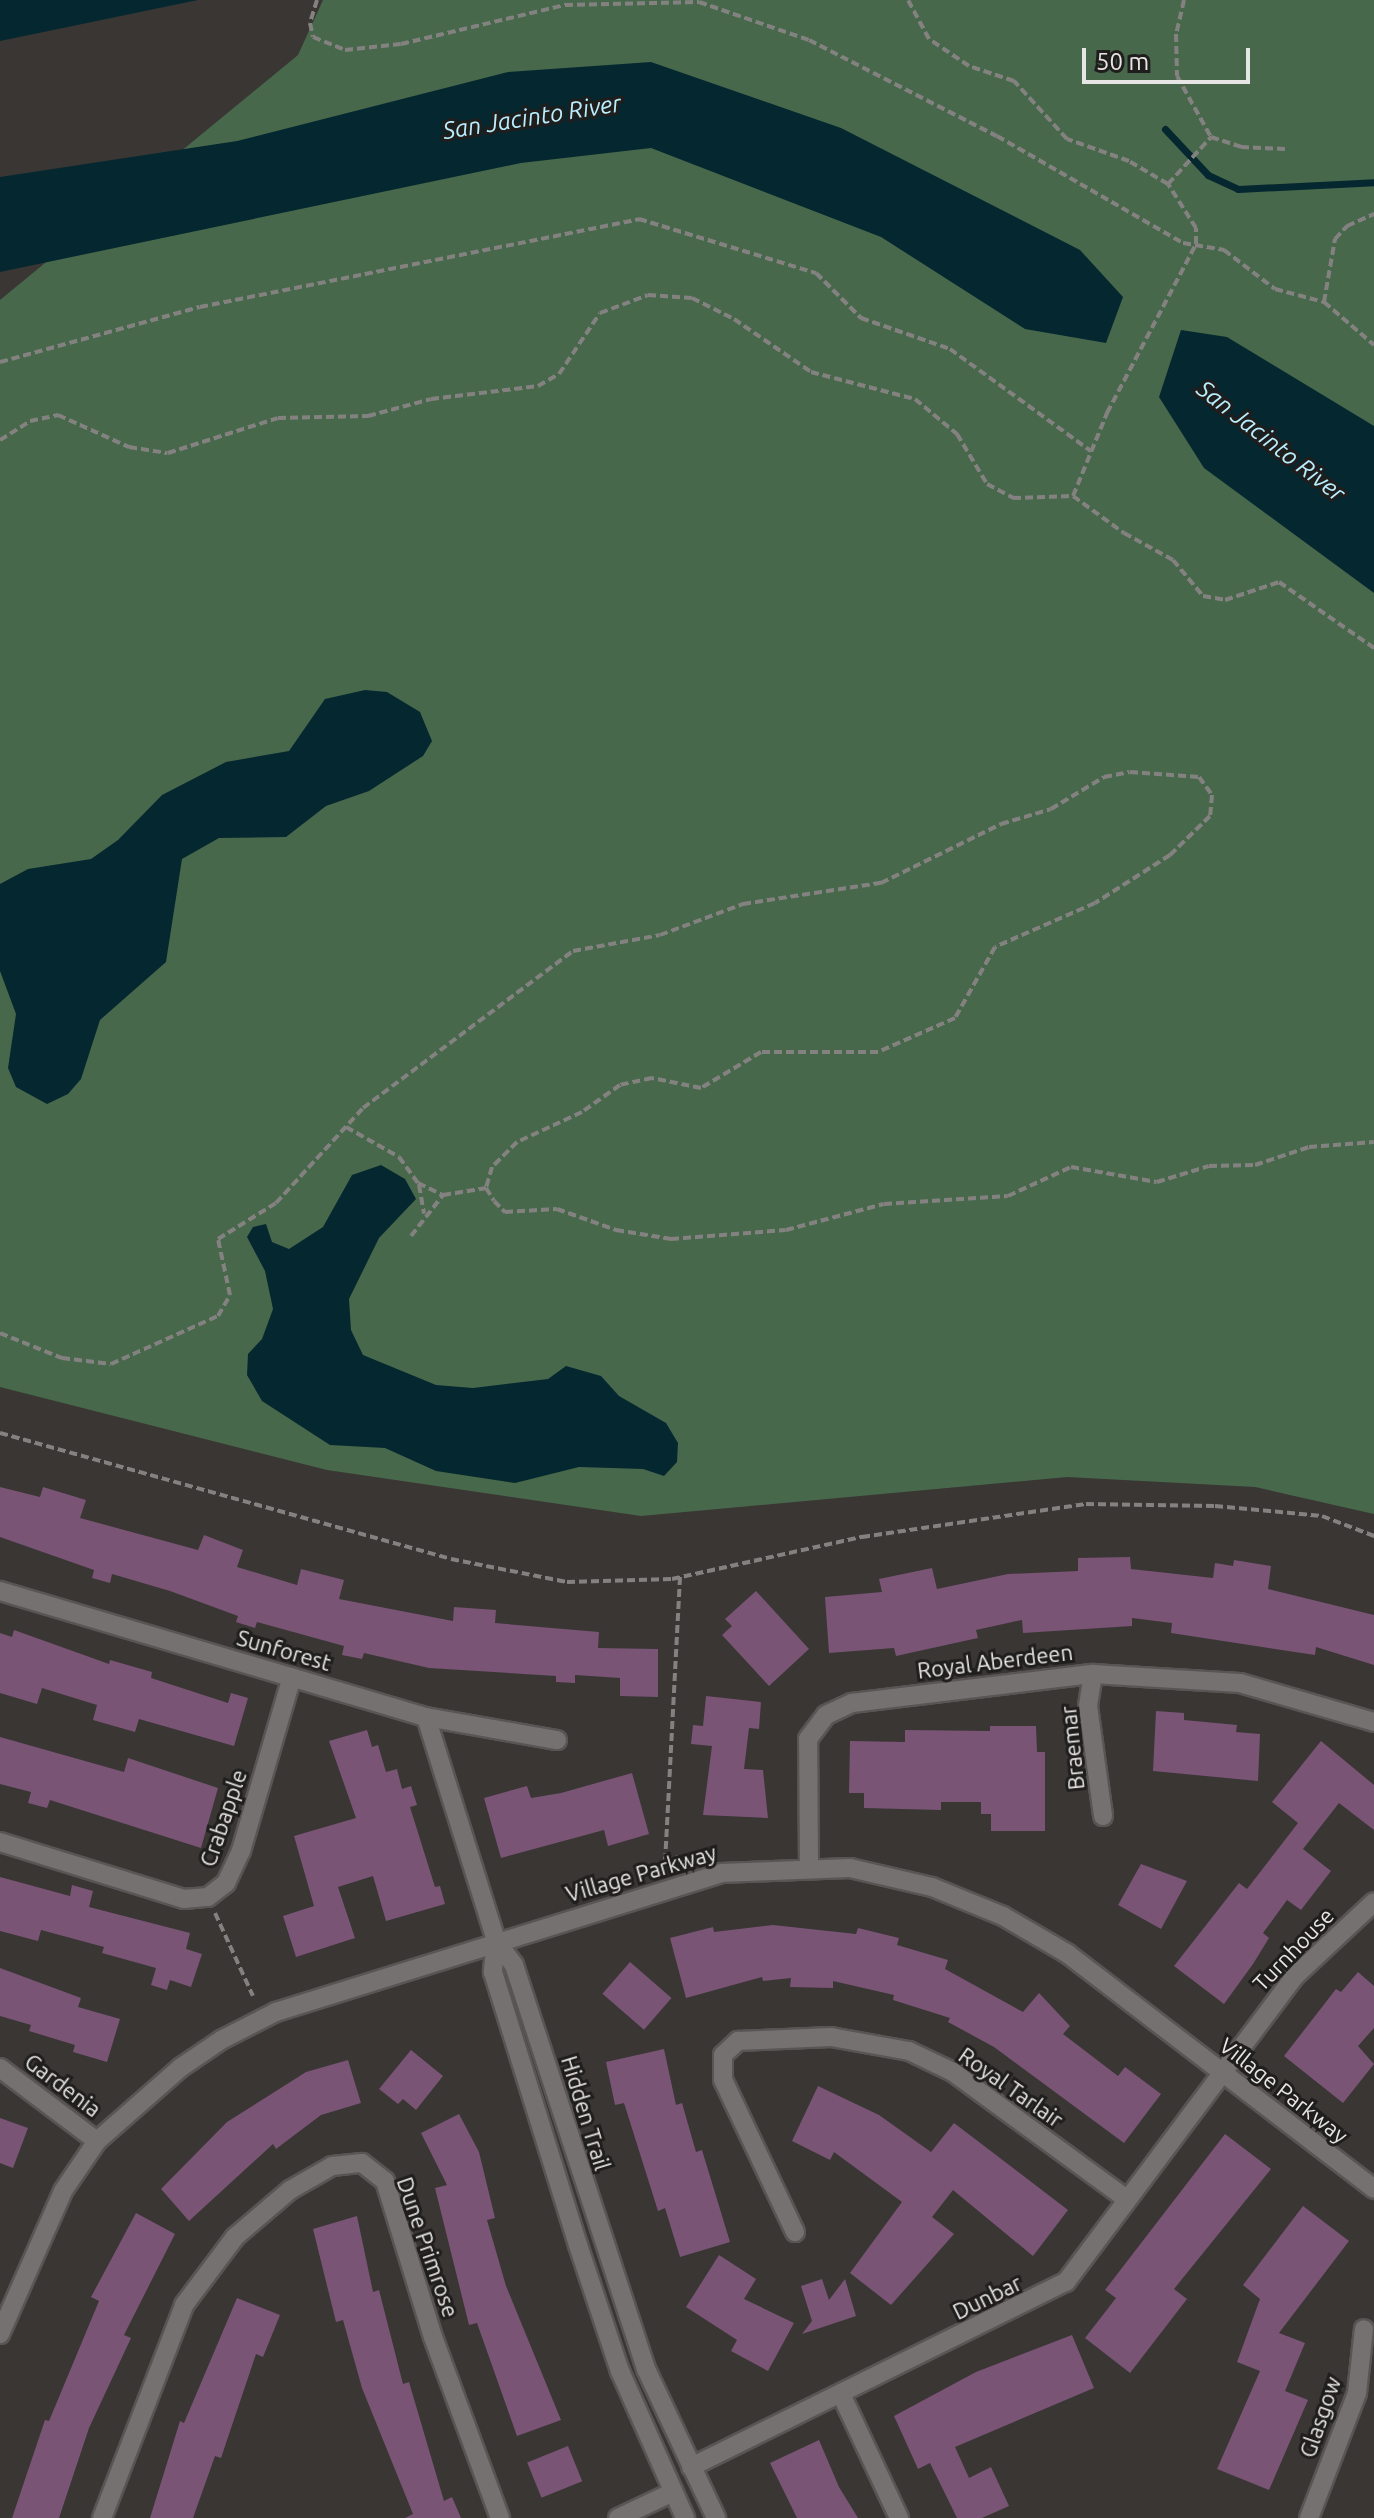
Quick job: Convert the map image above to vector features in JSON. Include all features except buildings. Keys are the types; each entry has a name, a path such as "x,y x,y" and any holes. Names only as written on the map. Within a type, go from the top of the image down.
{"street":[{"name":"Sunforest","path":"0,1591 426,1717 557,1740"},
{"name":"Royal Aberdeen","path":"809,1867 808,1739 826,1715 852,1703 1093,1674 1240,1683 1374,1722"},
{"name":"Braemar","path":"1093,1674 1088,1706 1103,1816"},
{"name":"Crabapple","path":"0,1842 184,1899 208,1897 226,1883 241,1851 292,1677"},
{"name":"Hidden Trail","path":"426,1717 496,1941 514,1965 636,2341 716,2518"},
{"name":"Village Parkway","path":"0,2334 38,2242 97,2141 180,2068 276,2012 687,1881 721,1873 809,1867 850,1868 932,1887 1035,1932 1374,2189"},
{"name":"Turnhouse","path":"1220,2071 1295,1976 1374,1902"},
{"path":"496,1941 493,1972 573,2231 620,2371 685,2518"},
{"name":"Royal Tarlair","path":"795,2232 723,2080 723,2055 738,2041 831,2037 909,2051 953,2072 1124,2197"},
{"name":"Gardenia","path":"0,2068 97,2141"},
{"name":"Dunbar","path":"691,2467 1056,2290 1220,2071"},
{"name":"Dune Primrose","path":"102,2518 184,2305 235,2237 290,2190 332,2166 362,2163 385,2181 433,2337 500,2518"},
{"name":"Glasgow","path":"1309,2518 1357,2393 1364,2329"},
{"path":"841,2394 899,2518"},
{"path":"618,2518 673,2492"}],"path":[{"path":"317,0 310,23 313,37 345,50 401,44 565,5 699,2 809,40 997,136 1183,243 1224,250 1284,293 1324,302 1374,345"},
{"path":"908,0 929,39 969,66 1014,81 1067,139 1129,161 1168,184 1196,228 1196,244 1091,451 1073,496"},
{"path":"1184,0 1176,34 1177,76 1211,137 1241,147 1285,149"},
{"path":"1168,184 1211,137"},
{"path":"1324,302 1335,239 1347,226 1374,214"},
{"path":"0,362 200,307 639,219 816,273 861,318 950,349 1091,451"},
{"path":"0,440 30,421 58,415 129,447 168,453 278,418 368,416 431,399 538,386 559,374 600,313 648,295 692,298 734,319 811,372 915,399 957,434 987,484 1013,498 1073,496 1124,533 1173,560 1203,596 1225,600 1279,582 1374,648"},
{"path":"0,1333 62,1358 111,1364 218,1316 230,1295 218,1239 239,1221 276,1203 345,1126 573,951 660,935 743,904 881,883 939,851 1035,811 1051,809 1104,777 1130,772 1199,777 1212,795 1210,816 1170,855 1095,903 995,947 955,1018 878,1052 761,1052 701,1088 652,1078 620,1085 582,1112 517,1142 492,1167 486,1188"},
{"path":"345,1126 399,1157 418,1183 424,1214"},
{"path":"486,1188 505,1212 557,1209 616,1230 671,1239 786,1230 841,1212 1008,1196 1071,1167 1157,1182 1209,1166 1255,1165 1309,1147 1374,1142"},
{"path":"418,1183 443,1195 486,1188"},
{"path":"411,1236 424,1214 443,1195"},
{"path":"0,1433 451,1559 567,1582 680,1577 862,1537 1086,1504 1215,1506 1322,1516 1374,1536"},
{"path":"680,1577 665,1860 678,1857 687,1881"},
{"path":"208,1897 253,1996"}],"green space":[{"path":"323,0 1374,0 1374,1514 1255,1487 1067,1477 641,1516 327,1470 0,1387 0,300 298,55"}],"water":[{"path":"0,0 198,0 0,41"},
{"name":"San Jacinto River","path":"651,62 841,128 1080,250 1123,297 1106,343 1025,329 881,237 651,148 521,163 0,272 0,177 237,141 508,72"},
{"name":"San Jacinto River","path":"1181,330 1227,337 1374,426 1374,593 1204,468 1159,397"},
{"path":"365,690 387,692 420,712 432,741 423,756 369,791 326,806 286,837 219,838 182,859 166,962 100,1020 81,1079 68,1094 47,1104 16,1087 8,1068 16,1014 0,971 0,884 28,869 91,859 118,840 162,795 226,762 289,751 325,699"},
{"path":"381,1165 405,1179 416,1199 379,1238 349,1299 351,1330 363,1355 436,1385 473,1388 548,1379 566,1366 601,1376 619,1396 666,1423 678,1443 677,1462 664,1476 643,1469 579,1467 515,1483 436,1471 385,1448 330,1445 262,1401 247,1375 248,1354 262,1339 273,1309 265,1271 247,1237 253,1227 266,1224 272,1242 289,1249 323,1227 352,1175"}],"waterway":[{"path":"1165,129 1208,175 1238,189 1374,182"}]}
